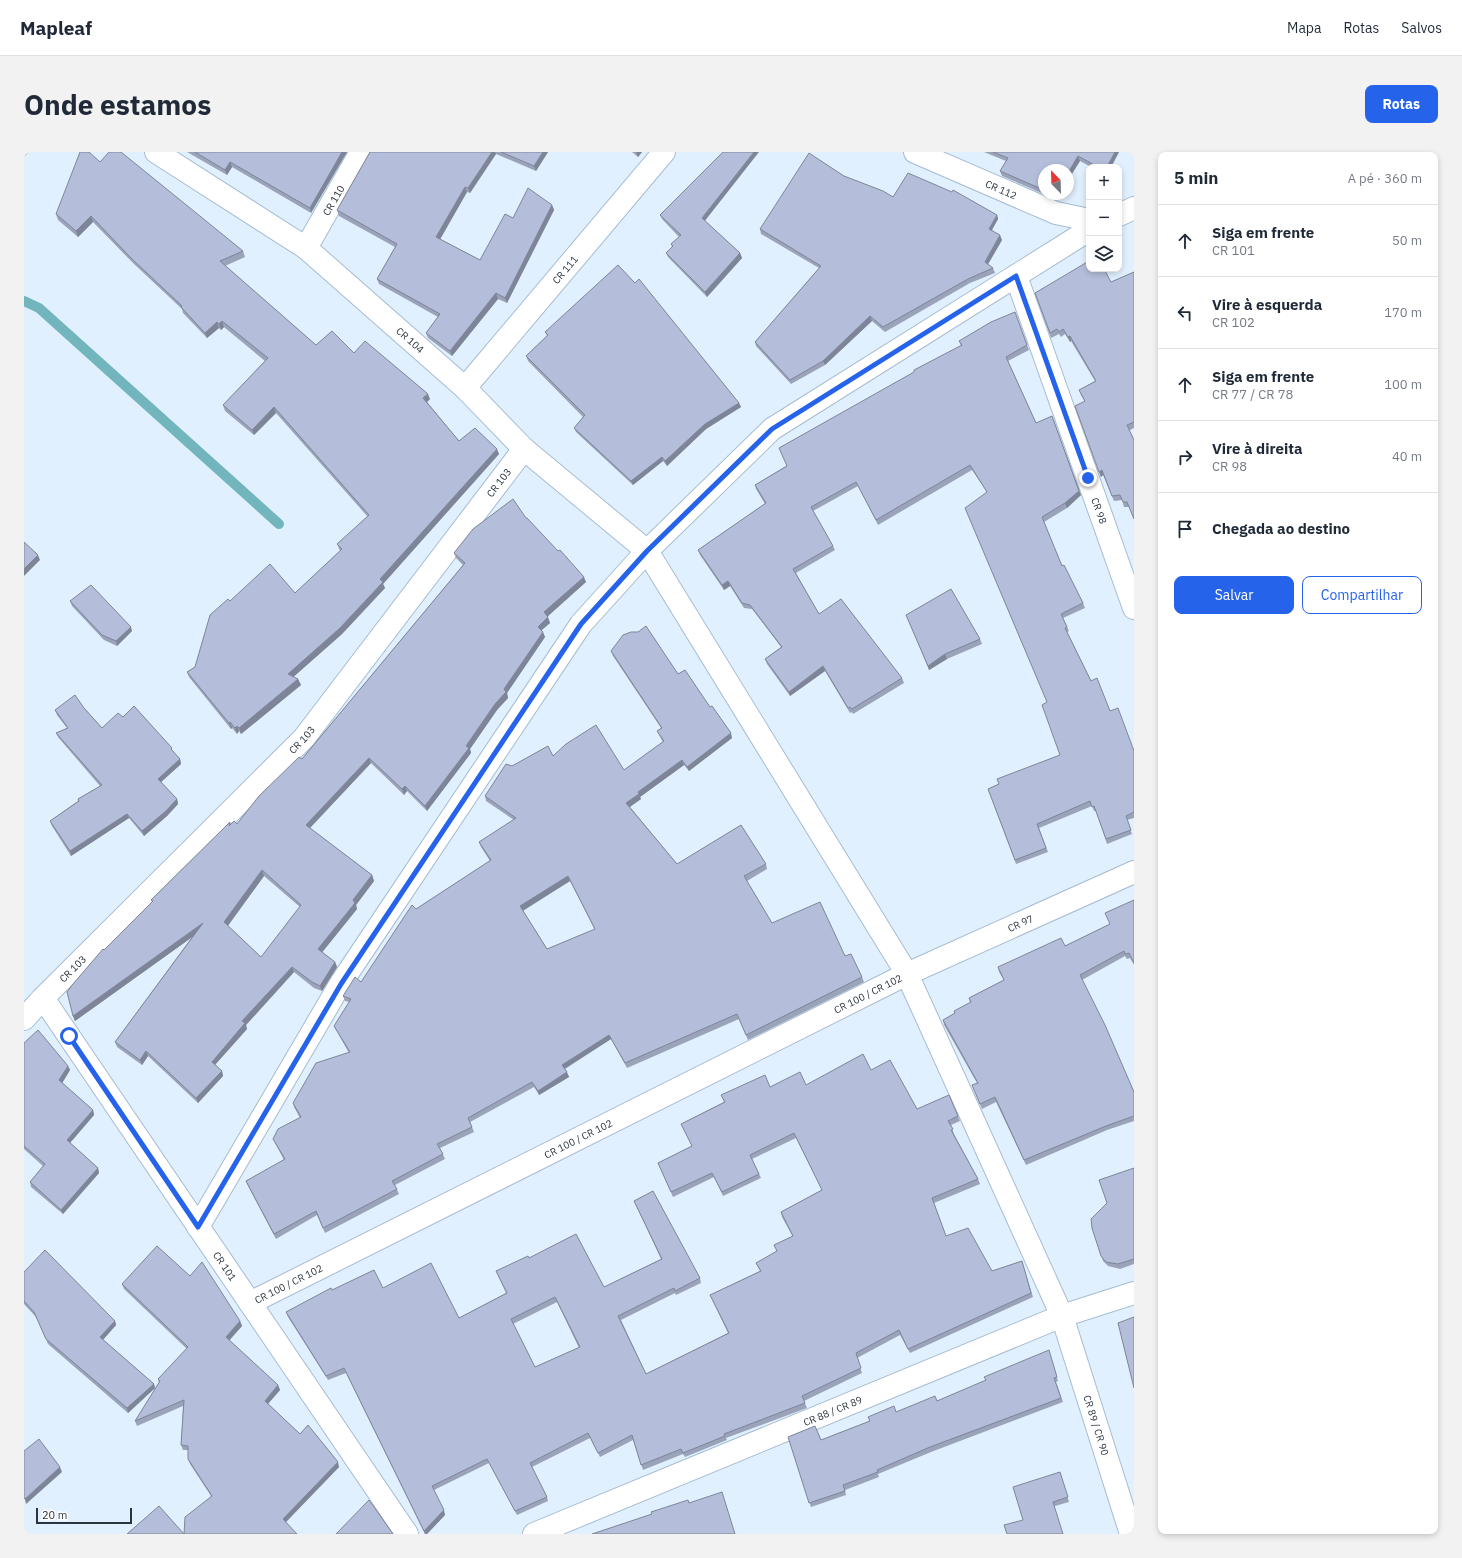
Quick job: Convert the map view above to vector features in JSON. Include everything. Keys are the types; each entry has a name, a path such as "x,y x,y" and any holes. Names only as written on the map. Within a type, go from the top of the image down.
{"street":[{"name":"CR 104","path":"156,152 306,248 465,388 524,449 647,551 907,974"},
{"name":"CR 110","path":"306,248 361,152"},
{"name":"CR 111","path":"465,388 664,152"},
{"name":"CR 112","path":"915,152 1056,213 1086,219"},
{"path":"1122,214 1134,208"},
{"path":"198,1227 346,977 581,624 647,551 772,429 1086,232"},
{"name":"CR 98","path":"1016,276 1134,608"},
{"name":"CR 103","path":"24,1019 43,998 304,738 524,449"},
{"name":"CR 97","path":"907,974 1134,872"},
{"name":"CR 100 / CR 102","path":"250,1303 907,974"},
{"name":"CR 89 / CR 90","path":"907,974 1062,1316 1131,1534"},
{"name":"CR 101","path":"43,998 407,1534"},
{"name":"CR 88 / CR 89","path":"534,1534 1062,1316 1134,1293"}],"building":[{"path":"80,152 89,152 100,162 109,152 121,152 243,251 220,261 316,345 332,331 354,353 365,341 428,394 423,398 459,441 475,428 497,449 380,579 383,582 340,628 288,674 298,679 239,728 237,726 235,728 230,722 229,723 187,672 195,667 210,615 228,599 230,601 270,564 295,593 342,549 337,544 369,515 274,407 252,430 223,405 268,358 222,321 219,324 217,322 205,333 181,307 182,306 131,258 91,216 76,231 56,214"},
{"path":"195,152 342,152 310,208 230,162 225,170"},
{"path":"370,152 492,152 468,188 465,187 436,237 480,260 505,214 513,218 528,188 552,205 505,298 496,293 450,351 426,333 440,314 377,279 397,244 337,210"},
{"path":"501,152 543,152 534,166"},
{"path":"723,152 754,152 702,218 740,253 705,292 666,253 673,246 671,244 681,235 660,215"},
{"path":"993,152 1115,152 1109,164 1093,164 1078,156 1073,164 1038,164 1038,187 1000,171 1008,158"},
{"path":"809,153 844,176 883,191 893,197 908,173 952,192 953,190 997,215 989,229 1000,235 985,262 993,268 968,279 883,327 870,316 823,361 790,380 755,342 821,266 760,229"},
{"path":"1086,263 1086,272 1106,272 1111,282 1134,272 1134,422 1127,425 1134,440 1134,519 1127,502 1123,502 1120,495 1112,496 1102,470 1099,472 1075,406 1085,401 1079,390 1096,381 1070,336 1068,337 1063,329 1059,332 1057,329 1050,333 1035,293"},
{"path":"618,265 635,283 639,279 739,403 705,424 665,461 662,457 631,481 574,428 585,415 526,356 548,335 545,332"},
{"path":"1015,312 1027,345 1006,357 1036,423 1052,416 1079,491 1065,503 1042,517 1062,566 1064,565 1083,603 1061,614 1067,627 1065,628 1091,681 1097,678 1110,711 1118,708 1134,751 1134,812 1126,816 1131,830 1106,839 1094,806 1092,807 1090,801 1037,824 1046,848 1015,860 988,789 999,784 997,779 1060,755 1042,705 1047,702 965,508 987,492 970,465 876,520 856,482 811,507 833,546 793,569 819,614 841,599 902,678 852,709 850,707 848,708 823,666 789,692 765,659 782,647 750,605 742,603 728,581 722,585 698,550 766,503 755,485 787,466 779,448 914,372 914,370 962,345 959,341 991,322"},
{"path":"513,499 526,518 558,551 560,550 584,577 544,612 548,617 538,627 543,632 504,689 506,692 495,704 466,746 469,748 425,806 405,786 402,789 369,758 306,825 372,875 353,900 355,903 318,949 335,962 320,986 292,967 242,1021 245,1023 212,1062 222,1071 196,1098 146,1051 140,1060 115,1042 203,923 73,1016 67,992 103,949 104,950 153,901 151,900 230,822 229,826 234,821 237,824 259,796 299,757 302,759 465,563 454,553 473,529","holes":["262,870 301,905 261,957 224,922"]},
{"path":"24,542 38,555 24,569"},
{"path":"91,585 131,627 116,641 102,635 70,601"},
{"path":"951,589 980,639 945,654 928,666 906,615"},
{"path":"646,626 678,674 685,670 710,707 712,706 731,733 687,767 682,760 638,792 639,794 626,803 677,864 741,825 766,864 744,876 772,923 820,902 845,956 851,954 862,977 746,1035 737,1014 625,1063 609,1035 562,1065 567,1072 538,1091 532,1082 468,1118 472,1127 437,1144 443,1154 392,1181 397,1189 323,1228 316,1211 274,1234 246,1181 285,1159 273,1139 278,1129 301,1117 293,1103 316,1063 350,1052 334,1026 351,999 343,996 355,977 361,982 412,905 416,909 491,860 479,842 516,818 485,796 506,764 512,766 548,746 553,756 566,744 596,725 624,770 664,741 657,731 662,728 611,651 623,635 631,632 638,632","holes":["568,876 595,929 547,949 520,906"]},
{"path":"75,695 84,708 102,728 118,713 123,717 134,706 180,759 158,779 177,799 166,811 142,831 127,814 70,851 50,821 79,801 78,799 102,785 56,733 68,728 55,710"},
{"path":"1134,900 1134,963 1129,953 1125,954 1124,951 1080,975 1105,1025 1134,1092 1134,1116 1024,1160 995,1097 980,1104 972,1085 978,1083 943,1020 955,1013 954,1011 971,1002 969,998 1004,980 998,967 1061,938 1065,946 1110,924 1105,913"},
{"path":"38,1030 68,1066 59,1080 93,1110 67,1140 98,1168 61,1210 30,1182 45,1164 24,1146 24,1043"},
{"path":"863,1054 871,1070 890,1060 917,1109 949,1095 958,1116 948,1121 953,1129 951,1130 978,1179 932,1198 946,1236 968,1228 992,1271 1022,1261 1031,1293 908,1349 899,1330 856,1353 861,1368 802,1396 805,1403 724,1434 725,1436 683,1453 681,1449 641,1465 632,1435 598,1453 588,1433 530,1463 547,1497 515,1511 487,1459 432,1486 444,1510 424,1531 344,1368 326,1376 286,1312 331,1288 332,1290 374,1270 383,1288 431,1263 459,1318 507,1293 496,1271 528,1256 529,1258 576,1234 604,1287 662,1259 634,1201 653,1191 700,1278 675,1291 674,1288 618,1316 646,1374 729,1333 710,1295 761,1271 756,1263 777,1251 774,1245 793,1236 781,1212 822,1190 794,1133 750,1155 759,1174 722,1192 712,1173 671,1192 658,1163 692,1146 681,1124 725,1102 721,1095 765,1075 770,1087 800,1072 806,1085","holes":["555,1297 580,1347 535,1367 511,1319"]},
{"path":"1134,1168 1134,1259 1118,1264 1106,1262 1101,1256 1092,1228 1091,1219 1107,1203 1099,1180"},
{"path":"157,1246 190,1276 202,1262 240,1321 226,1337 278,1385 265,1401 300,1434 308,1425 338,1462 283,1519 297,1534 184,1534 185,1517 212,1496 188,1459 188,1446 181,1445 184,1400 135,1421 160,1381 158,1379 188,1347 122,1284"},
{"path":"45,1250 115,1321 100,1337 154,1384 127,1408 46,1339 34,1312 24,1301 24,1272"},
{"path":"1134,1317 1134,1388 1118,1323"},
{"path":"1049,1350 1057,1377 1054,1378 1061,1398 930,1447 877,1470 878,1472 843,1485 845,1491 809,1503 788,1437 815,1426 821,1440 870,1421 868,1417 894,1406 896,1412 935,1396 937,1401 986,1380 984,1377"},
{"path":"39,1439 60,1467 25,1499 24,1451"},
{"path":"1060,1472 1068,1497 1053,1502 1063,1534 1007,1534 1004,1525 1023,1520 1013,1487"},
{"path":"722,1492 735,1534 592,1534 688,1500 689,1503"},
{"path":"369,1500 393,1534 336,1534"},
{"path":"159,1506 184,1534 127,1534"}],"waterway":[{"path":"24,301 39,308 279,524"}],"route":[{"path":"69,1036 198,1227 341,984 581,624 647,551 772,429 1016,276 1088,478"}]}
